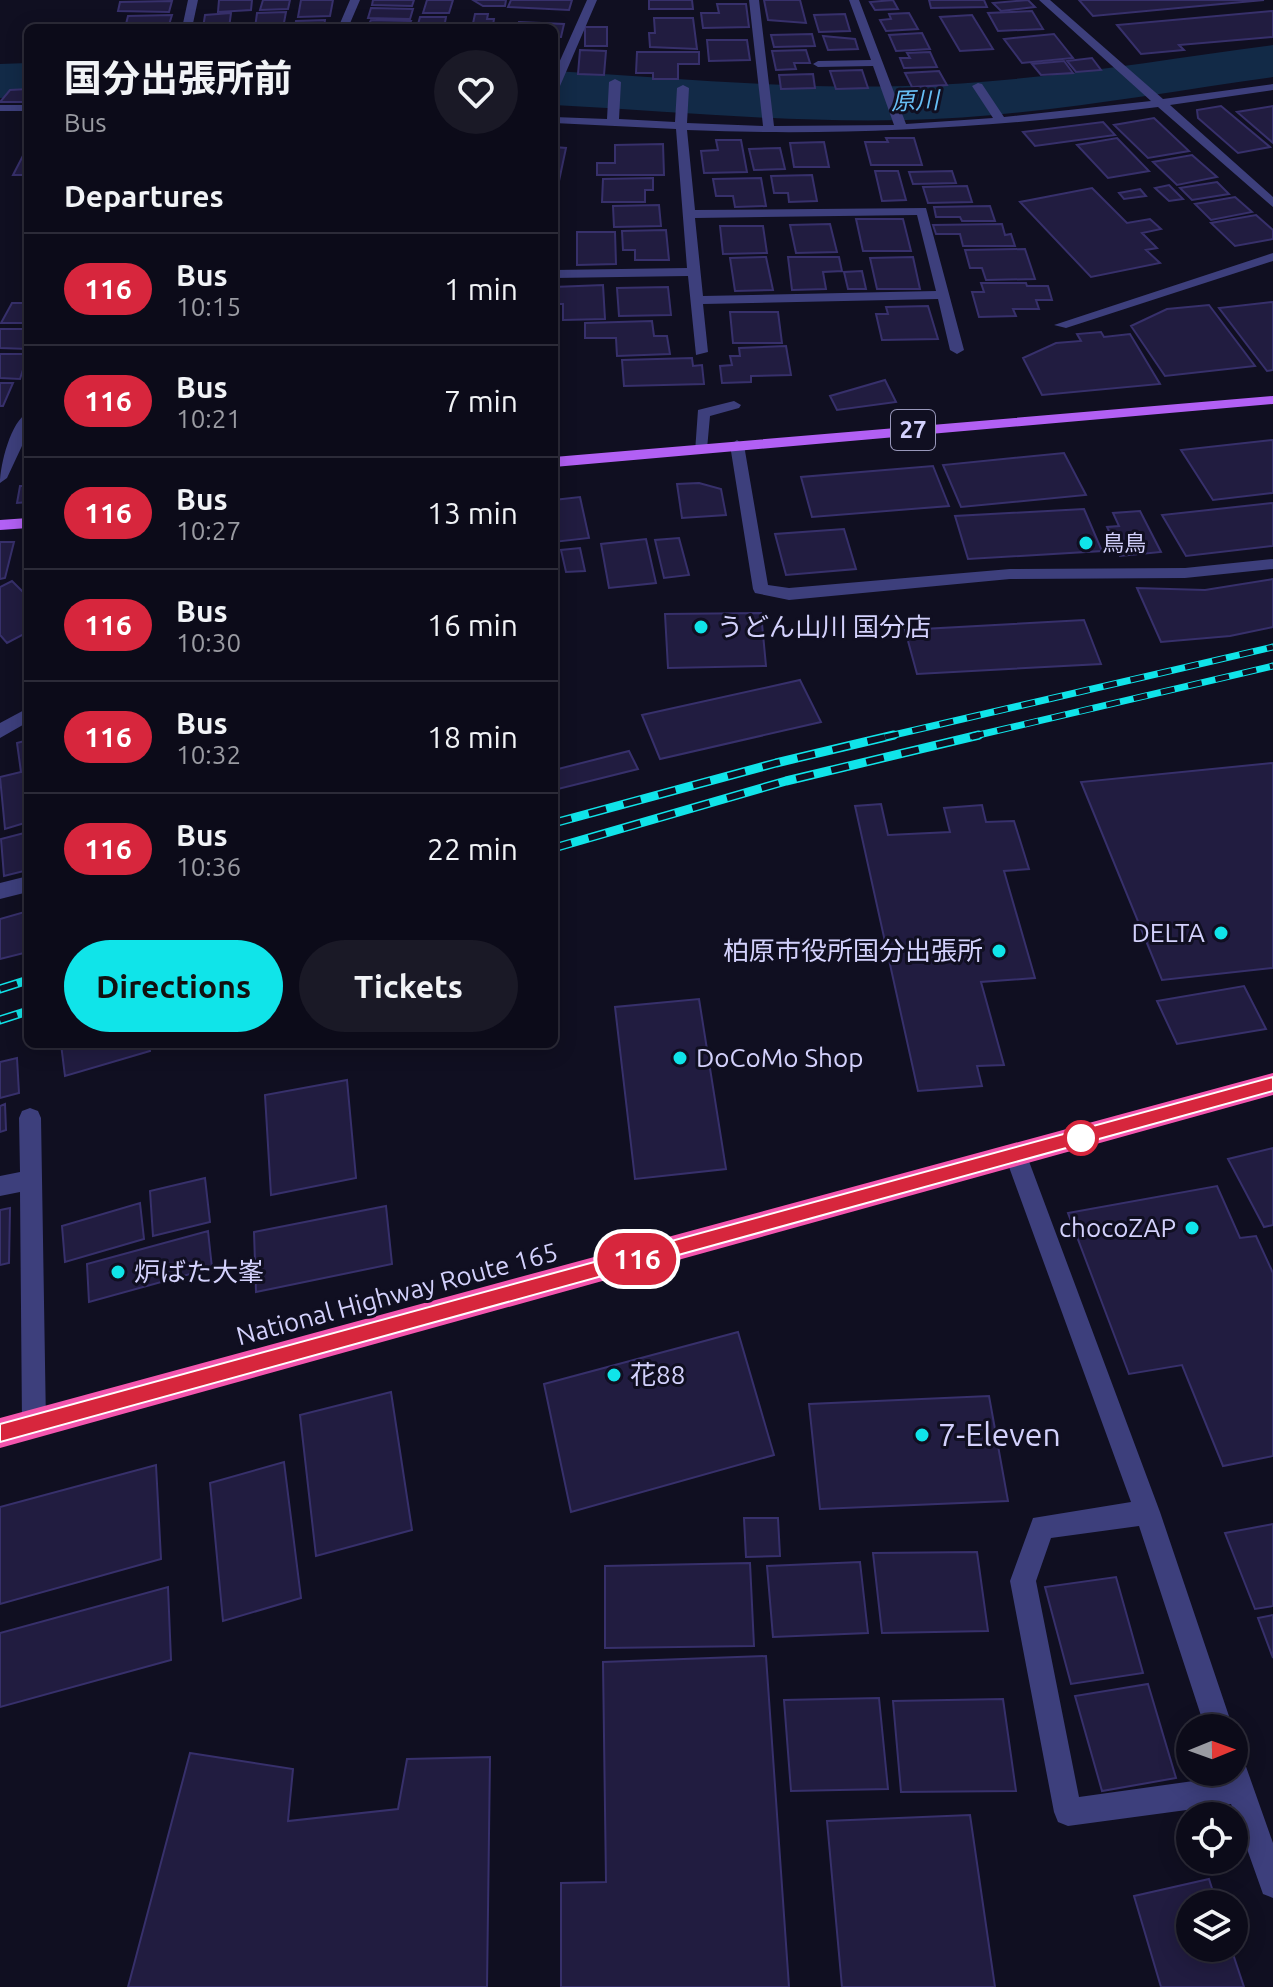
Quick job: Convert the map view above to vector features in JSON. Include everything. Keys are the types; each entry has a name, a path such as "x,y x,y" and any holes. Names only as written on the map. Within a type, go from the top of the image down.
{"highway":[{"name":"National Highway Route 165","path":"0,1433 1273,1084"}],"main road":[{"name":"27","path":"558,462 1273,400"},
{"path":"0,525 24,523"}],"street":[{"path":"188,24 193,0"},
{"path":"345,24 355,0"},
{"path":"558,77 592,0"},
{"path":"754,0 768,122"},
{"path":"854,0 899,122"},
{"path":"1044,0 1273,203"},
{"path":"818,64 877,63"},
{"path":"613,118 615,82"},
{"path":"978,86 997,116"},
{"path":"558,120 899,122 1160,102 1273,87"},
{"path":"683,88 681,121 701,352"},
{"path":"1,111 24,108"},
{"path":"689,214 922,211 957,350"},
{"path":"1061,325 1273,257"},
{"path":"558,274 694,272"},
{"path":"697,300 943,295"},
{"path":"700,449 703,413 734,405"},
{"path":"0,478 24,426"},
{"path":"737,445 761,589 789,594 1010,574 1185,573 1273,564"},
{"path":"0,731 24,716"},
{"path":"0,891 24,885"},
{"path":"30,1118 34,1424"},
{"path":"1016,1156 1147,1512 1214,1714"},
{"path":"0,1186 31,1180"},
{"path":"1147,1512 1042,1527 1023,1581 1068,1812 1205,1786"},
{"path":"1239,1786 1273,1884"}],"building":[{"path":"219,0 252,0 251,10 218,12"},
{"path":"263,0 290,0 288,9 260,10"},
{"path":"301,0 333,0 330,16 298,17"},
{"path":"373,0 414,0 412,6 372,5"},
{"path":"427,0 453,0 449,13 423,13"},
{"path":"473,0 506,0 505,6 483,6"},
{"path":"511,0 572,0 569,10 508,7"},
{"path":"649,0 692,0 693,9 649,9"},
{"path":"764,0 800,0 806,23 768,20"},
{"path":"893,0 898,9 875,10 870,2"},
{"path":"929,0 984,0 987,7 931,8"},
{"path":"1028,0 1035,7 1001,11 993,3"},
{"path":"1079,0 1264,0 1093,16"},
{"path":"172,1 169,12 118,11 120,2"},
{"path":"717,4 746,4 749,27 703,28 701,13 719,13"},
{"path":"371,8 413,9 410,19 368,18"},
{"path":"1032,11 1043,29 998,31 988,13"},
{"path":"1273,11 1273,37 1179,45 1184,50 1141,54 1117,25"},
{"path":"286,12 284,24 256,24 257,13"},
{"path":"231,13 230,24 204,24 205,15"},
{"path":"909,13 918,29 886,31 880,20 891,19 889,14"},
{"path":"475,14 488,14 487,19 494,19 493,24 473,24"},
{"path":"845,14 850,31 819,32 814,15"},
{"path":"172,15 169,24 126,24 128,16"},
{"path":"972,15 993,49 960,51 940,17"},
{"path":"420,17 446,17 445,24 418,24"},
{"path":"654,18 693,18 697,49 650,47 649,33 655,33"},
{"path":"325,20 324,24 296,24 296,21"},
{"path":"371,20 411,21 410,24 369,24"},
{"path":"519,22 564,24 561,37 558,37 558,24"},
{"path":"585,27 607,27 607,46 585,46"},
{"path":"922,33 930,49 896,51 889,35"},
{"path":"812,34 815,46 774,47 771,35"},
{"path":"1054,34 1073,58 1022,63 1004,39"},
{"path":"823,36 855,39 858,49 828,50"},
{"path":"707,40 747,40 750,60 709,61"},
{"path":"580,50 606,51 604,75 578,74"},
{"path":"806,50 810,63 794,63 796,69 776,70 772,51"},
{"path":"637,52 699,52 699,64 678,64 678,79 653,79 653,73 636,73"},
{"path":"930,52 937,67 904,68 900,58 910,58 907,53"},
{"path":"1092,58 1101,70 1076,72 1067,61"},
{"path":"1064,61 1073,73 1041,75 1032,64"},
{"path":"862,70 868,88 836,89 830,71"},
{"path":"939,71 947,85 912,87 905,73"},
{"path":"813,74 815,88 781,89 779,75"},
{"path":"24,89 24,102 0,102 10,90"},
{"path":"1221,106 1270,147 1238,153 1198,118 1197,110"},
{"path":"1273,106 1273,143 1237,112"},
{"path":"1154,118 1189,151 1148,158 1114,125"},
{"path":"1103,122 1115,135 1035,146 1023,132"},
{"path":"886,138 914,138 922,165 871,165 865,142 888,142"},
{"path":"1117,138 1149,171 1108,178 1077,145"},
{"path":"716,140 741,140 747,172 704,173 701,151 718,150"},
{"path":"824,142 829,167 794,167 790,143"},
{"path":"663,144 664,175 597,175 597,163 615,163 615,145"},
{"path":"558,147 566,148 559,181"},
{"path":"780,148 785,169 754,170 749,149"},
{"path":"24,154 24,175 13,175"},
{"path":"1192,155 1217,177 1177,185 1153,162"},
{"path":"875,171 898,171 906,200 882,201"},
{"path":"952,171 956,183 913,184 909,172"},
{"path":"812,175 817,201 789,202 788,193 774,193 771,176"},
{"path":"653,178 653,190 645,190 645,202 602,202 603,179"},
{"path":"761,178 766,206 735,207 733,196 716,196 713,179"},
{"path":"1217,182 1229,194 1192,200 1180,188"},
{"path":"1169,185 1183,199 1169,201 1155,188"},
{"path":"967,186 972,202 928,203 923,187"},
{"path":"1092,188 1127,223 1150,219 1161,229 1142,233 1157,248 1146,250 1160,263 1091,277 1020,202"},
{"path":"1140,189 1146,196 1124,199 1119,193"},
{"path":"1235,197 1252,212 1211,220 1195,204"},
{"path":"659,205 661,226 614,227 613,206"},
{"path":"990,206 995,221 936,217 934,207"},
{"path":"1256,215 1273,230 1273,239 1235,246 1211,223"},
{"path":"856,219 903,219 911,251 863,251"},
{"path":"830,224 837,252 796,253 790,225"},
{"path":"1002,224 1005,235 1011,234 1015,246 963,246 960,234 936,234 933,225"},
{"path":"720,226 763,226 767,253 723,254"},
{"path":"666,230 669,260 635,260 635,250 623,250 622,231"},
{"path":"577,232 615,232 616,264 577,265"},
{"path":"1025,249 1035,279 986,280 982,268 970,268 965,250"},
{"path":"766,257 773,290 735,291 730,258"},
{"path":"788,257 839,257 842,271 823,272 826,289 792,290"},
{"path":"913,257 920,289 877,289 870,258"},
{"path":"862,271 866,289 848,289 844,272"},
{"path":"981,283 1048,286 1052,300 1036,300 1039,309 1013,309 1016,316 979,317 972,292 984,292"},
{"path":"603,285 605,319 563,320 563,304 558,304 558,287"},
{"path":"668,287 671,315 619,316 617,288"},
{"path":"1273,302 1273,370 1267,371 1219,308"},
{"path":"12,303 24,303 24,323 1,323"},
{"path":"1209,305 1255,366 1165,376 1131,326 1167,309"},
{"path":"928,306 938,339 882,340 876,314 888,314 886,307"},
{"path":"730,312 778,312 782,343 733,343"},
{"path":"652,321 654,336 667,336 670,354 617,356 616,338 585,338 585,323"},
{"path":"0,329 24,329 24,349 0,348"},
{"path":"1101,332 1104,337 1130,334 1160,384 1042,395 1023,358 1056,343 1081,341 1077,334"},
{"path":"786,346 791,375 751,376 751,382 722,383 720,366 732,365 730,356 740,356 739,348"},
{"path":"0,354 24,354 20,379 0,378"},
{"path":"692,358 693,366 702,365 704,384 624,386 622,360"},
{"path":"885,380 896,402 837,410 830,396"},
{"path":"0,383 13,383 3,406 0,406"},
{"path":"1273,440 1273,493 1213,500 1181,450"},
{"path":"1064,453 1086,495 961,507 943,465"},
{"path":"933,466 949,506 812,517 801,477"},
{"path":"699,483 721,489 726,515 682,518 677,484"},
{"path":"20,486 24,486 24,502 17,503"},
{"path":"580,497 589,538 558,542 558,500"},
{"path":"1273,503 1273,546 1186,556 1162,515"},
{"path":"1084,509 1102,551 968,559 955,516"},
{"path":"1140,511 1161,552 1120,556 1107,527 1119,526 1113,513"},
{"path":"844,529 856,569 786,575 775,534"},
{"path":"679,538 689,575 664,578 655,540"},
{"path":"646,539 656,583 609,588 601,544"},
{"path":"0,542 14,542 5,578 0,579"},
{"path":"580,548 585,571 566,572 561,550"},
{"path":"1273,579 1273,627 1230,636 1161,642 1137,588 1205,590"},
{"path":"12,581 24,593 24,634 7,643 0,635 0,587"},
{"path":"761,613 766,666 668,668 665,614"},
{"path":"1084,620 1101,664 917,674 905,630"},
{"path":"800,680 821,722 660,759 642,715"},
{"path":"24,741 24,823 5,829 0,777 21,772 17,743"},
{"path":"629,751 638,769 558,789 558,769"},
{"path":"1273,763 1273,968 1162,980 1081,782"},
{"path":"881,804 888,835 950,832 944,808 982,805 986,822 1014,821 1029,869 1004,871 1035,978 981,982 1004,1065 977,1066 982,1086 918,1091 855,806"},
{"path":"24,833 24,871 4,876 1,839"},
{"path":"24,912 24,953 0,959 0,919"},
{"path":"1244,986 1266,1029 1177,1044 1157,1001"},
{"path":"699,999 726,1169 635,1179 615,1007"},
{"path":"62,1048 150,1048 150,1051 65,1076"},
{"path":"17,1058 19,1093 0,1098 0,1062"},
{"path":"347,1080 356,1178 271,1195 265,1095"},
{"path":"5,1104 6,1130 0,1132 0,1106"},
{"path":"1273,1148 1273,1225 1264,1227 1228,1159"},
{"path":"205,1178 210,1222 153,1236 150,1191"},
{"path":"1217,1186 1240,1238 1256,1236 1273,1273 1273,1456 1223,1466 1182,1365 1129,1374 1068,1213"},
{"path":"140,1203 144,1239 65,1262 62,1226"},
{"path":"386,1206 392,1264 256,1292 254,1232"},
{"path":"10,1208 9,1263 0,1265 0,1210"},
{"path":"208,1231 212,1268 89,1302 87,1264"},
{"path":"738,1332 774,1455 571,1512 544,1384"},
{"path":"391,1392 412,1530 316,1556 300,1415"},
{"path":"989,1396 1008,1501 820,1509 809,1404"},
{"path":"284,1462 301,1598 223,1621 210,1483"},
{"path":"156,1465 161,1559 0,1604 0,1507"},
{"path":"744,1518 778,1518 780,1556 746,1557"},
{"path":"1273,1524 1273,1606 1255,1609 1225,1533"},
{"path":"977,1552 988,1631 882,1633 873,1553"},
{"path":"860,1562 868,1633 773,1637 767,1566"},
{"path":"750,1563 754,1646 605,1648 605,1566"},
{"path":"1116,1577 1143,1673 1071,1684 1045,1587"},
{"path":"168,1587 171,1660 0,1707 0,1633"},
{"path":"1273,1615 1273,1658 1258,1618"},
{"path":"766,1656 789,1987 561,1987 561,1883 606,1882 603,1662"},
{"path":"1148,1684 1176,1778 1102,1791 1075,1696"},
{"path":"879,1698 888,1789 791,1791 784,1700"},
{"path":"1003,1699 1016,1791 901,1792 893,1701"},
{"path":"190,1753 293,1769 288,1821 398,1809 407,1759 490,1757 487,1987 128,1987"},
{"path":"970,1815 995,1987 842,1987 827,1821"},
{"path":"1209,1879 1213,1890 1176,1890 1176,1962 1236,1962 1244,1987 1161,1987 1134,1896"}],"waterway":[{"name":"原川","path":"558,88 800,102 906,103 1022,95 1273,61"},
{"name":"原川","path":"0,81 24,80"}],"railway":[{"path":"885,737 1273,647"},
{"path":"970,737 1273,666"},
{"path":"558,822 776,763 894,735"},
{"path":"558,847 786,781 979,735"},
{"path":"0,989 24,981"},
{"path":"0,1020 24,1012"}],"bus line":[{"name":"116","path":"0,1433 1273,1084"}],"place":[{"name":"鳥鳥","path":"1086,543"},
{"name":"うどん山川 国分店","path":"701,627"},
{"name":"DELTA","path":"1221,933"},
{"name":"柏原市役所国分出張所","path":"999,951"},
{"name":"DoCoMo Shop","path":"680,1058"},
{"name":"chocoZAP","path":"1192,1228"},
{"name":"炉ばた大峯","path":"118,1272"},
{"name":"花88","path":"614,1375"},
{"name":"7-Eleven","path":"922,1435"}]}
